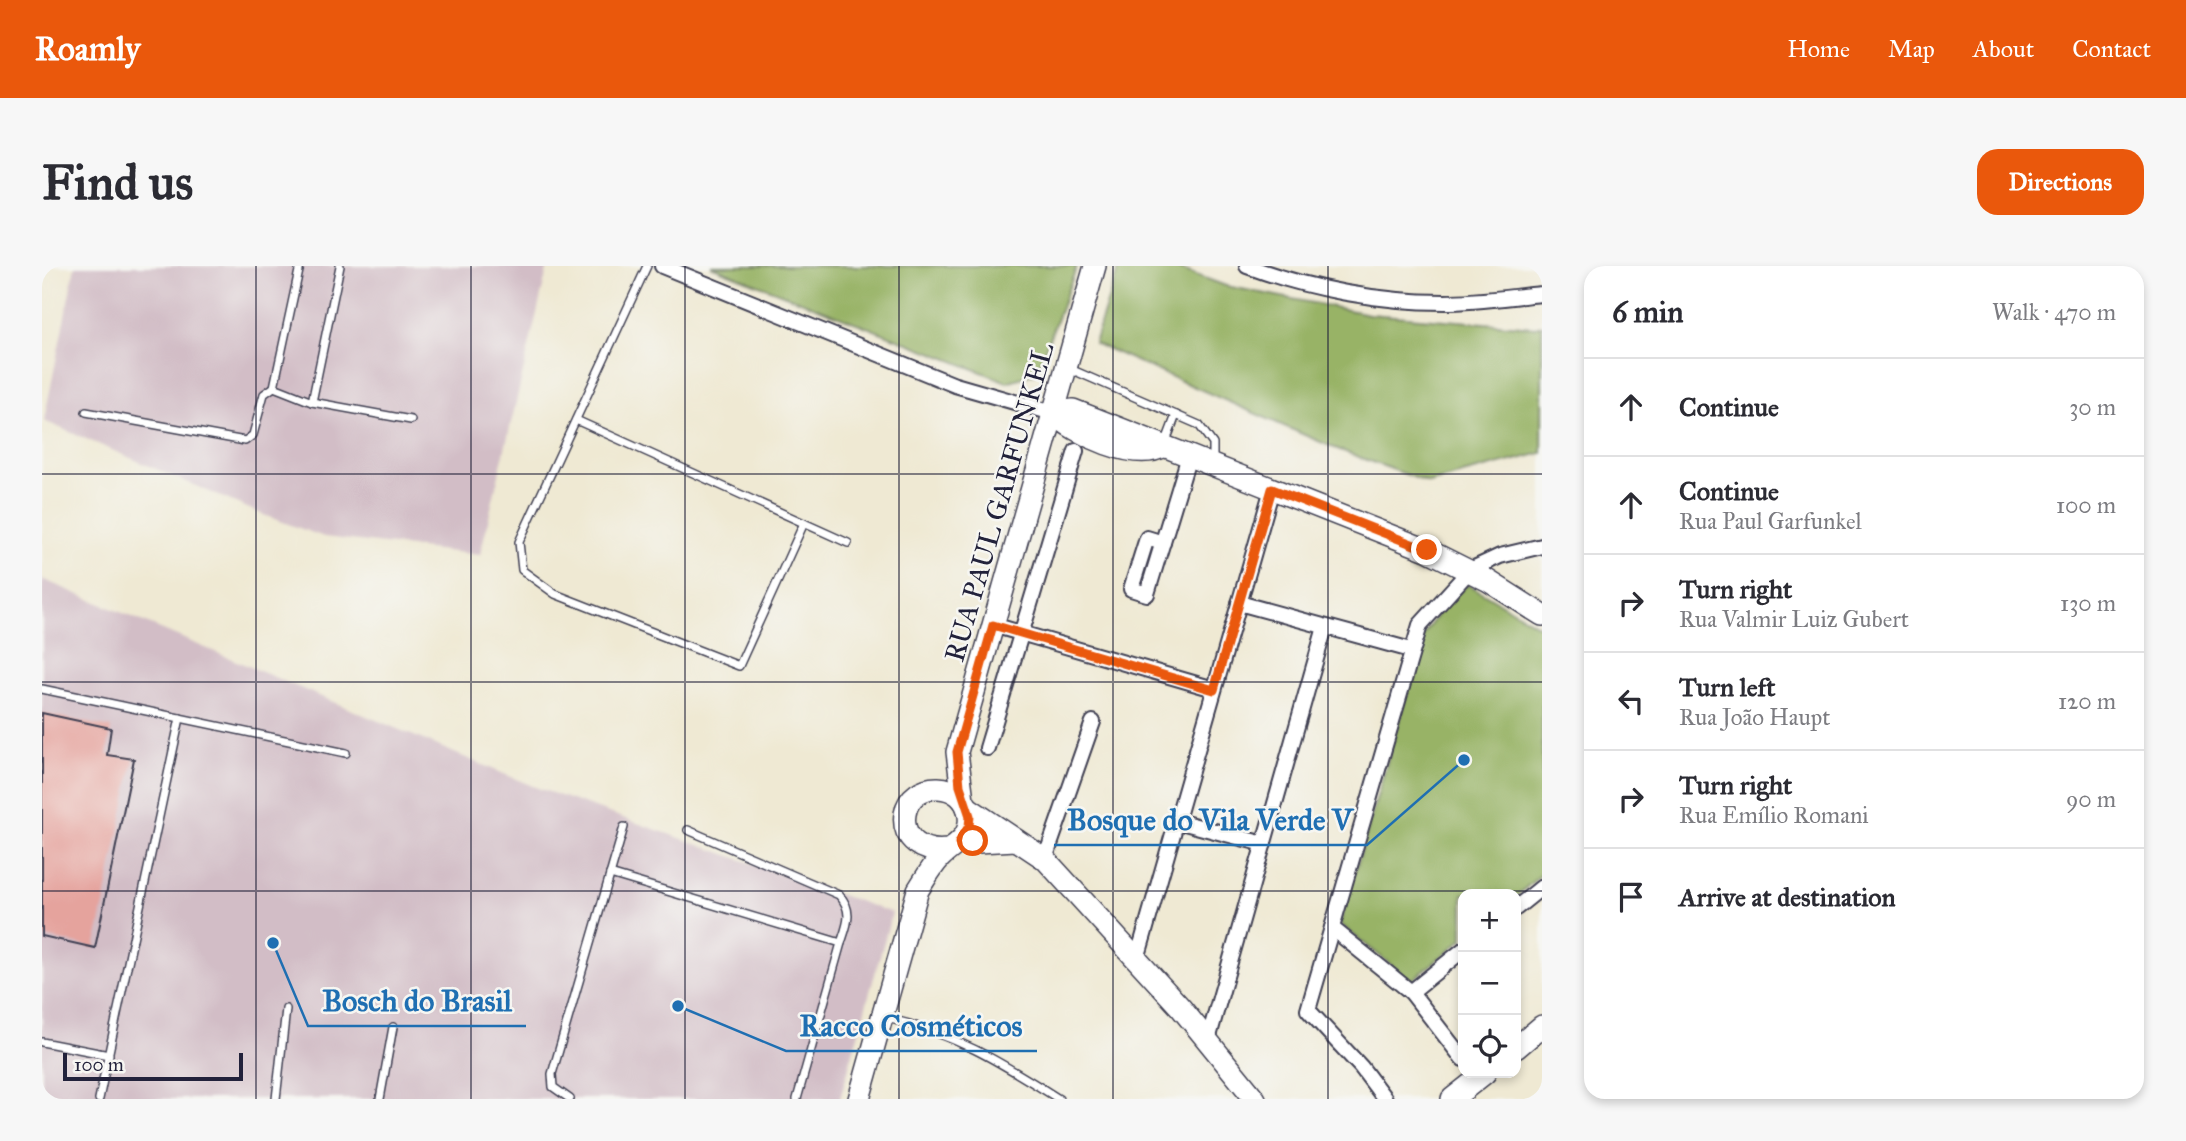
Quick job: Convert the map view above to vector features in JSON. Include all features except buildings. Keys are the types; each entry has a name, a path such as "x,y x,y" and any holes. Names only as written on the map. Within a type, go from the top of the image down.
{"main road":[{"name":"RUA PAUL GARFUNKEL","path":"965,803 957,752 1095,266"},
{"path":"1053,413 1067,426 1127,450 1147,454 1164,446 1470,570 1542,615"},
{"name":"RUA PAUL GARFUNKEL","path":"922,791 957,752"},
{"path":"918,890 910,837 905,827 908,806 922,791 930,788 948,789 1045,859 1208,1040 1255,1099"},
{"path":"859,1099 918,890 969,826 965,803"},
{"path":"910,837 926,850 1018,840"},
{"path":"1521,1045 1540,1032"}],"street":[{"path":"662,266 955,386 1053,413"},
{"path":"1247,266 1333,289 1398,299 1448,302 1542,294"},
{"path":"987,748 1076,451"},
{"path":"1163,543 1189,456"},
{"path":"1137,959 1272,489"},
{"path":"1385,1099 1353,1058 1308,1010 1411,650 1423,619 1470,570 1500,556 1542,546"},
{"path":"1239,603 1411,650"},
{"path":"993,625 1214,690"},
{"path":"1208,1040 1325,627"},
{"path":"1045,859 1093,722"},
{"path":"1177,821 1264,844"},
{"path":"1521,904 1542,887"},
{"path":"1332,928 1411,992 1458,1053"},
{"path":"1411,992 1461,952"}],"lane":[{"path":"86,412 245,441 253,435 264,394 274,387 300,266"},
{"path":"312,402 340,266"},
{"path":"647,266 519,542 523,570 555,594 739,666 804,523"},
{"path":"1066,368 1199,425 1213,444 1213,465"},
{"path":"274,387 312,402 411,420"},
{"path":"1164,446 1176,415"},
{"path":"576,420 848,543"},
{"path":"42,689 346,753"},
{"path":"99,1099 180,718"},
{"path":"570,1099 553,1087 552,1074 624,827"},
{"path":"688,830 839,895 848,905 849,920 797,1099"},
{"path":"610,874 841,943"},
{"path":"276,1099 286,1009"},
{"path":"883,1017 931,1029 981,1050 1059,1099"},
{"path":"380,1099 393,1027"},
{"path":"42,1041 109,1055"}],"shaded area":[{"path":"75,266 548,266 480,555 324,537 266,516 44,421"},
{"path":"42,579 535,787 892,913 840,1099 42,1099"}],"green space":[{"path":"711,266 1077,266 1036,373 1007,382"},
{"path":"1119,266 1172,266 1226,286 1369,314 1535,327 1542,325 1542,453 1429,483 1332,447 1094,343"},
{"path":"1468,584 1542,628 1542,874 1521,892 1521,889 1458,889 1458,943 1411,981 1340,924 1424,635 1440,610"}],"place":[{"name":"Bosque do Vila Verde V","path":"1464,760"},
{"name":"Bosch do Brasil","path":"273,943"},
{"name":"Racco Cosméticos","path":"678,1006"}],"route":[{"path":"973,841 959,843 965,836 970,816 960,786 957,752 993,625 1214,690 1272,489 1427,550"}]}
